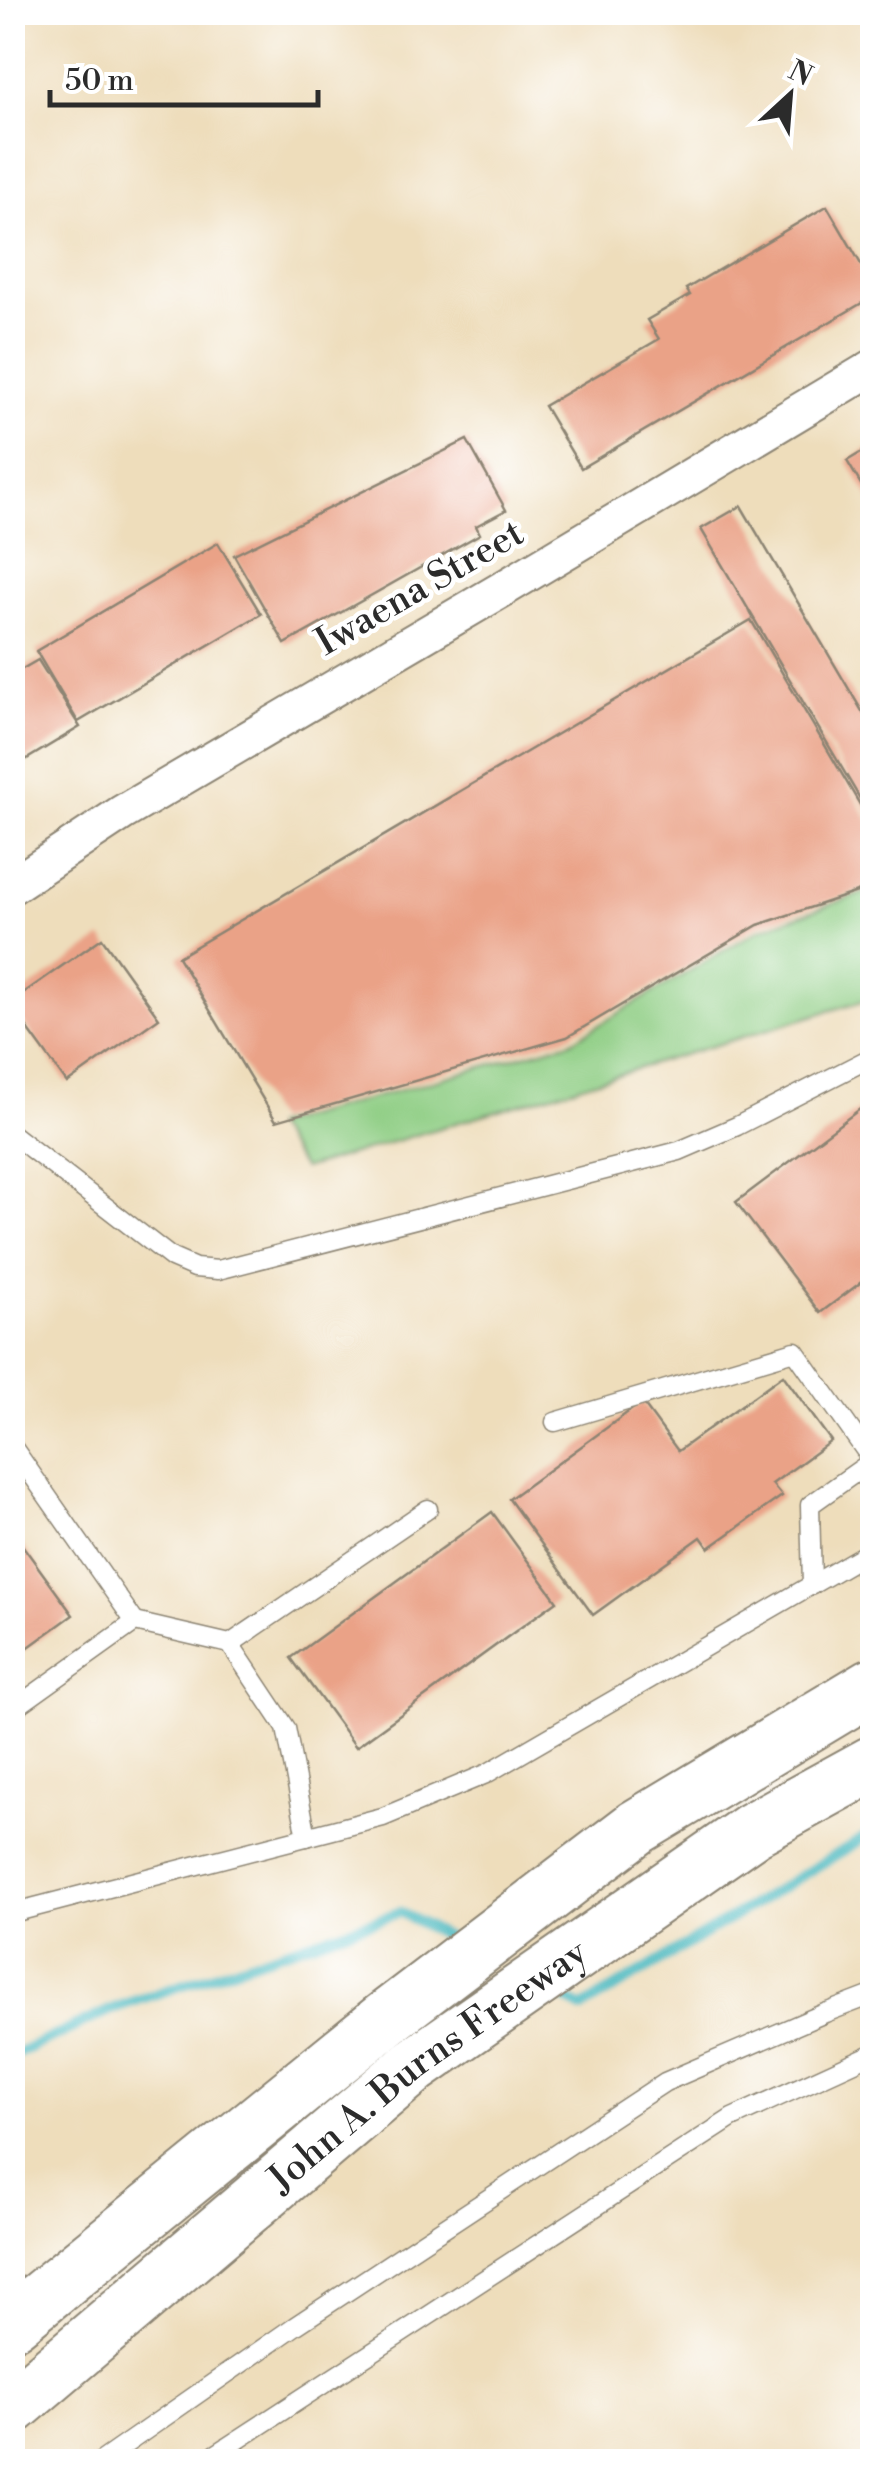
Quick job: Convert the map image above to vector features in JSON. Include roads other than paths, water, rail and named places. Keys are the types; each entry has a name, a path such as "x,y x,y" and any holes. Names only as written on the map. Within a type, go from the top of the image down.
{"highway":[{"name":"John A. Burns Freeway","path":"12,2322 384,2020 637,1827 872,1686"},
{"name":"John A. Burns Freeway","path":"12,2407 414,2066 752,1830 872,1764"}],"street":[{"name":"Iwaena Street","path":"12,886 122,813 872,368"}],"lane":[{"path":"12,1134 172,1258 195,1268 218,1270 679,1151 872,1056"},
{"path":"555,1422 795,1351 872,1461 810,1506 812,1584"},
{"path":"12,1446 135,1622 230,1644 286,1728 307,1837"},
{"path":"230,1644 428,1509"},
{"path":"12,1913 383,1817 486,1774 872,1550"},
{"path":"12,1710 135,1622"},
{"path":"100,2462 295,2326 665,2082 872,1996"},
{"path":"204,2462 732,2118 872,2054"}],"waterway":[{"path":"550,1991 582,2008 872,1833"},
{"path":"12,2056 117,2007 400,1912 458,1943"}]}
